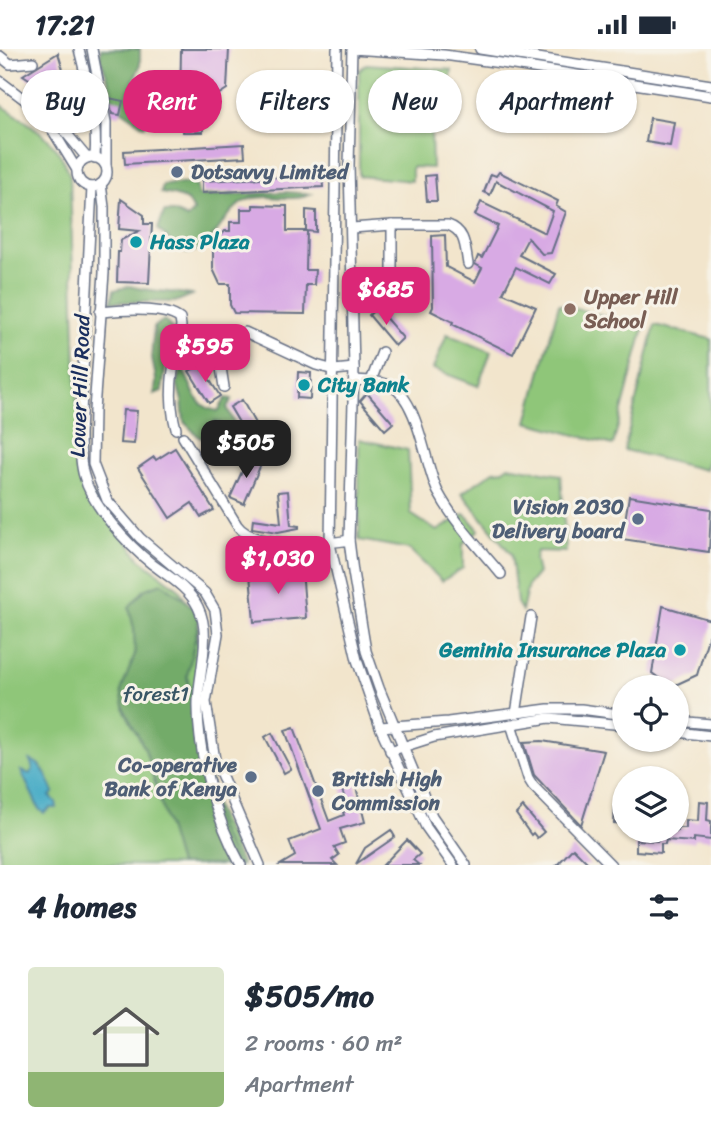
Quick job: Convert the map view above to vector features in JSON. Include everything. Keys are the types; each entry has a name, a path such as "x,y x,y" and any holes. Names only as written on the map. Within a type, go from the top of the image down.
{"street":[{"path":"79,49 84,70"},
{"path":"55,133 83,183 96,185 106,176 106,122 92,49"},
{"path":"337,49 330,544 356,660 380,727 426,827 453,865"},
{"path":"466,865 432,816 366,651 349,540 354,380 349,165 352,49 444,55 711,96"},
{"path":"480,49 711,85"},
{"path":"0,57 10,64 33,62"},
{"path":"0,81 21,97"},
{"path":"67,133 91,158 106,166"},
{"path":"78,170 81,163 91,158 96,133"},
{"name":"Lower Hill Road","path":"96,185 104,207 104,273 92,450 97,478 107,500 140,538 205,593 215,610 218,634 206,702 215,760 260,865"},
{"name":"Lower Hill Road","path":"96,185 80,434 84,478 93,497 112,524 145,558 191,596 199,608 203,622 198,705 201,740 216,809 241,865"},
{"path":"352,228 441,224 454,227 463,236 468,264"},
{"path":"392,225 392,269"},
{"path":"100,312 158,311 174,314 180,319 181,327 170,383 176,429"},
{"path":"224,387 220,361 226,344 245,333 316,365 334,370 354,368"},
{"path":"372,381 382,352"},
{"path":"354,380 390,386 401,397 414,416 437,489 452,515 501,574"},
{"path":"183,437 241,531 265,539 330,544 349,540"},
{"path":"333,441 352,440"},
{"path":"516,713 531,617"},
{"path":"380,727 566,709 612,714"},
{"path":"390,751 434,737 549,718 612,724"},
{"path":"689,722 710,723"},
{"path":"511,724 533,786 611,865"},
{"path":"689,733 711,736"}],"green space":[{"path":"101,49 140,49 138,70 123,70 123,111 112,113 109,70 105,70 100,57"},
{"path":"366,64 452,70 368,70 368,133 431,133 432,168 412,167 412,181 359,176 359,71"},
{"path":"0,104 21,118 21,133 41,133 51,143 59,152 70,177 77,405 86,433 80,478 140,559 179,589 199,627 197,639 201,652 197,712 216,809 242,865 0,865"},
{"path":"163,185 196,185 199,196 286,192 311,194 296,198 258,197 243,202 204,246 188,253 177,248 158,229 164,212 174,212 187,218 194,211 185,200 161,193"},
{"path":"130,286 192,295 175,302 111,302 114,290"},
{"path":"559,304 644,327 613,445 527,422"},
{"path":"164,320 174,331 168,348 162,391 154,394 154,327"},
{"path":"655,325 711,339 711,446 705,470 624,450"},
{"path":"447,334 491,352 478,386 433,369"},
{"path":"182,369 198,401 209,409 218,411 226,398 232,399 227,407 237,429 215,421 212,438 200,438 184,422 177,383"},
{"path":"359,439 408,450 411,514 437,531 465,514 479,530 463,544 463,568 442,581 409,549 359,540"},
{"path":"508,466 561,475 566,552 537,551 535,560 538,573 528,585 522,611 517,603 511,554 462,493 494,471 504,470"},
{"name":"forest1","path":"162,583 188,603 200,617 187,676 200,738 207,794 222,835 238,865 179,865 145,749 125,711 121,691 135,654 134,629 129,607 145,589"}],"water":[{"path":"30,760 39,765 45,773 54,792 50,796 56,802 57,808 50,808 44,813 39,809 21,771 30,774 33,769"}],"building":[{"path":"181,49 229,49 227,89 222,92 222,70 181,70"},
{"path":"58,53 63,70 31,70"},
{"path":"109,98 123,101 120,115 112,114"},
{"path":"650,118 674,122 670,146 646,142"},
{"path":"244,144 245,157 125,164 124,151"},
{"path":"499,172 558,201 556,206 566,212 551,253 542,254 528,238 519,255 556,274 550,284 516,267 503,293 536,307 513,354 431,311 432,236 445,235 446,267 475,282 482,268 475,264 478,256 482,258 498,226 475,215 481,202 545,233 553,211 496,181 490,195 484,192 491,174 496,176"},
{"path":"322,175 323,187 202,193 202,181"},
{"path":"435,175 437,201 427,201 425,176"},
{"name":"Hass Plaza","path":"121,199 144,215 144,224 152,224 149,283 117,282 121,240 139,231 119,229"},
{"path":"253,205 287,206 287,231 306,231 306,210 316,211 316,232 307,231 306,270 315,270 314,285 306,285 305,314 234,313 230,305 230,284 220,284 213,269 213,243 219,243 219,238 225,231 230,231 230,222 241,222 241,209 253,209"},
{"path":"377,308 403,338 395,346 369,315"},
{"path":"200,365 220,396 209,403 189,371"},
{"name":"City Bank","path":"298,372 311,373 310,399 297,398"},
{"path":"367,393 393,423 385,430 360,401"},
{"path":"242,400 262,436 251,443 230,407"},
{"path":"123,410 137,411 134,444 120,443"},
{"path":"175,448 214,510 201,517 192,503 170,518 138,468"},
{"path":"249,456 262,462 244,504 230,498"},
{"path":"288,491 291,525 299,528 278,532 252,528 253,519 281,523 278,492"},
{"path":"629,496 711,509 709,552 622,539"},
{"path":"302,570 306,618 254,622 250,574"},
{"name":"Geminia Insurance Plaza","path":"663,606 711,620 697,675 689,679 689,675 652,673"},
{"path":"294,727 329,821 344,815 343,812 348,810 340,783 354,779 365,822 340,829 345,843 334,847 339,855 332,860 337,865 280,865 295,856 289,841 321,829 285,730"},
{"path":"272,733 291,769 284,773 265,737"},
{"path":"542,741 604,751 581,825 534,775 524,742"},
{"path":"699,801 708,802 707,820 711,821 711,840 694,838 694,842 689,842 689,820 698,821"},
{"path":"523,807 544,832 537,838 533,833 531,835 516,814"},
{"path":"391,830 395,837 356,864 365,848"},
{"path":"407,840 420,854 413,860 419,865 383,865"},
{"path":"636,843 665,843 661,844 661,853 636,851"},
{"path":"573,848 590,865 557,865"}],"place":[{"name":"Dotsavvy Limited","path":"177,172"},
{"name":"Hass Plaza","path":"136,242"},
{"name":"Upper Hill School","path":"570,309"},
{"name":"City Bank","path":"304,385"},
{"name":"Vision 2030 Delivery board","path":"638,519"},
{"name":"Geminia Insurance Plaza","path":"680,650"},
{"name":"Co-operative Bank of Kenya","path":"251,777"},
{"name":"British High Commission","path":"318,791"}]}
